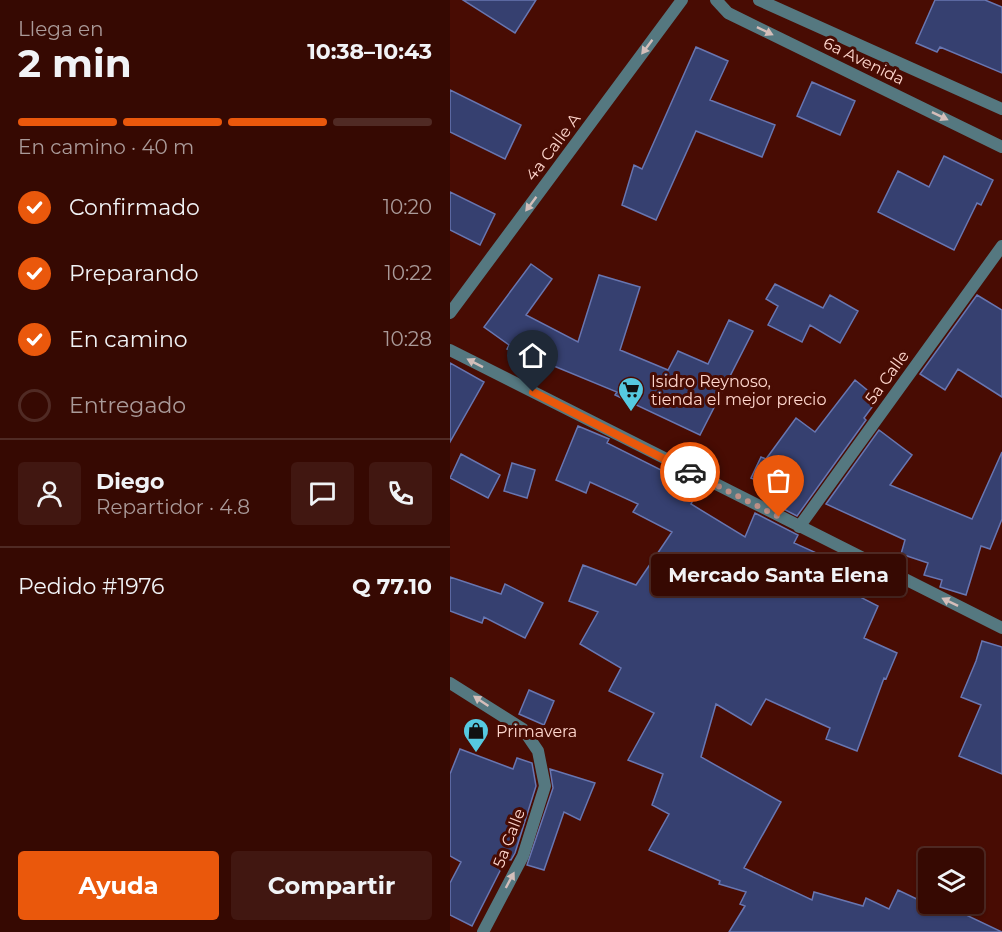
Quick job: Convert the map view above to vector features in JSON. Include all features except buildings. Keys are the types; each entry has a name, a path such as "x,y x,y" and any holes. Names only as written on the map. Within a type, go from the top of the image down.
{"street":[{"name":"4a Calle A","path":"450,313 682,0"},
{"name":"6a Avenida","path":"716,0 728,13 1002,147"},
{"name":"6a Avenida","path":"759,0 1002,109"},
{"name":"5a Calle","path":"799,527 1002,246"},
{"path":"450,350 1002,628"},
{"name":"5a Calle","path":"450,682 523,729 538,751 545,786 523,856 483,932"}],"way so far":[{"path":"690,472 779,517"}],"place":[{"name":"Isidro Reynoso, tienda el mejor precio","path":"631,413"},
{"name":"Mercado Santa Elena","path":"779,517"},
{"name":"Primavera","path":"476,754"}],"route":[{"path":"533,392 690,472"}]}
